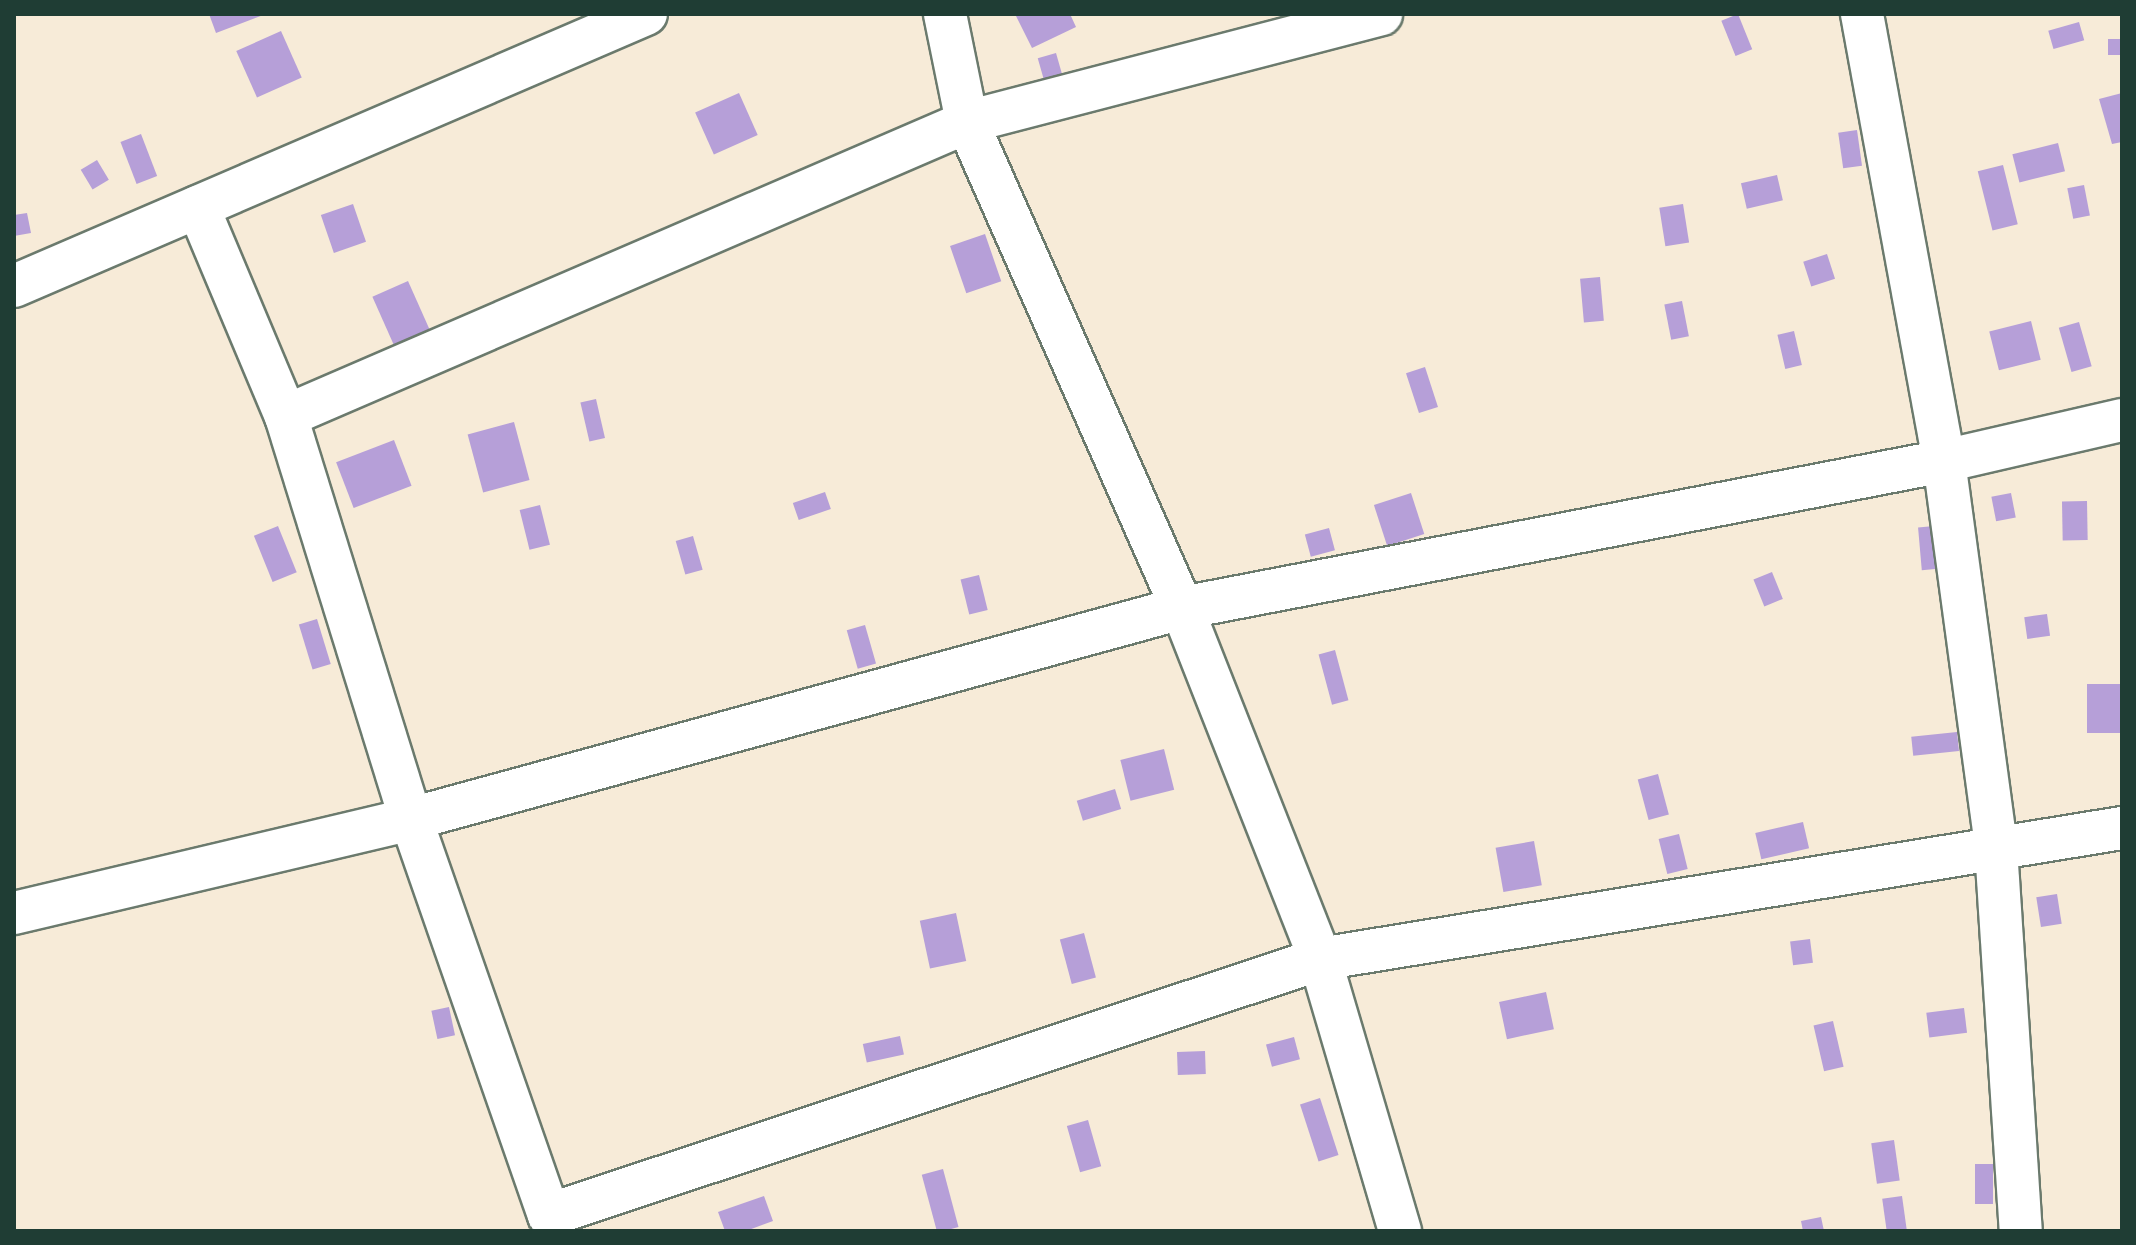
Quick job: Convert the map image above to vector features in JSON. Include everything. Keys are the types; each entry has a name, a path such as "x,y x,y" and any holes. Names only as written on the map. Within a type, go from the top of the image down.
{"street":[{"path":"14,286 646,14"},
{"path":"945,14 967,122 1182,608 1320,959 1400,1231"},
{"path":"286,416 967,122 1381,14"},
{"path":"1862,14 1944,461 1996,848 2021,1231"},
{"path":"198,207 286,416 411,819 549,1215 1320,959 2122,828"},
{"path":"14,913 411,819 1182,608 1944,461 2122,420"}],"building":[{"path":"209,14 266,14 216,33"},
{"path":"1015,14 1070,14 1076,27 1032,48"},
{"path":"1738,14 1752,49 1736,56 1721,21"},
{"path":"2079,22 2084,40 2053,49 2048,31"},
{"path":"281,31 302,78 257,98 236,51"},
{"path":"2108,39 2122,39 2122,55 2108,55"},
{"path":"1056,53 1066,87 1047,92 1038,58"},
{"path":"739,93 758,135 714,155 695,113"},
{"path":"2122,93 2122,142 2112,144 2099,99"},
{"path":"1857,130 1862,166 1843,168 1838,133"},
{"path":"141,134 157,176 137,184 120,142"},
{"path":"2058,143 2065,171 2019,183 2012,154"},
{"path":"97,160 109,180 93,190 81,170"},
{"path":"2003,165 2018,224 1993,230 1978,171"},
{"path":"1777,175 1783,200 1747,209 1741,183"},
{"path":"2084,185 2090,215 2073,219 2067,188"},
{"path":"353,204 366,242 334,253 321,215"},
{"path":"1683,204 1689,243 1665,246 1659,208"},
{"path":"27,213 31,233 14,236 14,215"},
{"path":"985,234 1001,281 966,293 950,246"},
{"path":"1827,254 1835,279 1811,286 1803,262"},
{"path":"1600,277 1604,321 1584,323 1580,279"},
{"path":"408,281 430,331 395,347 372,297"},
{"path":"1682,301 1689,336 1671,340 1664,304"},
{"path":"2031,321 2041,360 1999,370 1989,331"},
{"path":"2079,322 2092,366 2071,372 2059,328"},
{"path":"1794,331 1802,365 1785,369 1777,335"},
{"path":"1425,367 1438,407 1419,413 1406,373"},
{"path":"596,399 605,438 589,442 580,403"},
{"path":"514,422 530,480 483,492 468,434"},
{"path":"394,440 412,486 354,508 336,462"},
{"path":"825,492 831,509 799,520 793,503"},
{"path":"1411,493 1424,534 1387,546 1374,505"},
{"path":"2011,493 2016,518 1996,521 1991,497"},
{"path":"2062,501 2087,501 2088,540 2063,540"},
{"path":"540,505 550,545 530,550 520,510"},
{"path":"278,526 297,572 273,582 254,536"},
{"path":"1934,526 1938,569 1922,570 1918,527"},
{"path":"1329,528 1335,550 1311,557 1305,534"},
{"path":"693,536 703,570 685,575 676,541"},
{"path":"1772,572 1783,599 1764,606 1753,579"},
{"path":"979,575 988,610 969,615 961,580"},
{"path":"2047,614 2050,636 2027,639 2024,617"},
{"path":"317,619 331,664 313,670 299,625"},
{"path":"865,625 876,663 858,669 847,630"},
{"path":"1335,650 1348,700 1332,705 1319,654"},
{"path":"2087,684 2122,684 2122,733 2087,733"},
{"path":"1957,732 1959,751 1913,756 1911,737"},
{"path":"1164,749 1174,790 1130,801 1120,760"},
{"path":"1658,774 1669,815 1649,820 1638,779"},
{"path":"1115,789 1121,809 1083,821 1077,801"},
{"path":"1803,822 1809,848 1761,859 1755,833"},
{"path":"1679,834 1688,869 1667,874 1659,839"},
{"path":"1534,841 1542,885 1503,892 1496,848"},
{"path":"2057,894 2062,924 2041,927 2036,897"},
{"path":"956,913 966,961 930,969 920,921"},
{"path":"1084,933 1096,977 1072,984 1060,939"},
{"path":"1810,939 1813,963 1793,965 1790,941"},
{"path":"1546,992 1554,1029 1507,1039 1499,1002"},
{"path":"449,1007 455,1035 437,1039 431,1011"},
{"path":"1964,1008 1967,1033 1929,1037 1926,1013"},
{"path":"1833,1021 1844,1067 1824,1071 1814,1025"},
{"path":"900,1036 904,1055 867,1062 863,1044"},
{"path":"1294,1037 1300,1059 1272,1067 1266,1045"},
{"path":"1205,1051 1206,1074 1178,1075 1177,1052"},
{"path":"1320,1098 1339,1155 1319,1162 1300,1104"},
{"path":"1088,1120 1101,1166 1080,1172 1067,1126"},
{"path":"1894,1140 1900,1181 1877,1184 1871,1143"},
{"path":"1975,1164 1993,1164 1993,1204 1975,1204"},
{"path":"943,1169 959,1227 937,1231 922,1175"},
{"path":"764,1196 773,1221 746,1231 725,1231 718,1212"},
{"path":"1902,1196 1907,1231 1887,1231 1882,1199"},
{"path":"1821,1217 1824,1231 1803,1231 1801,1221"}]}
